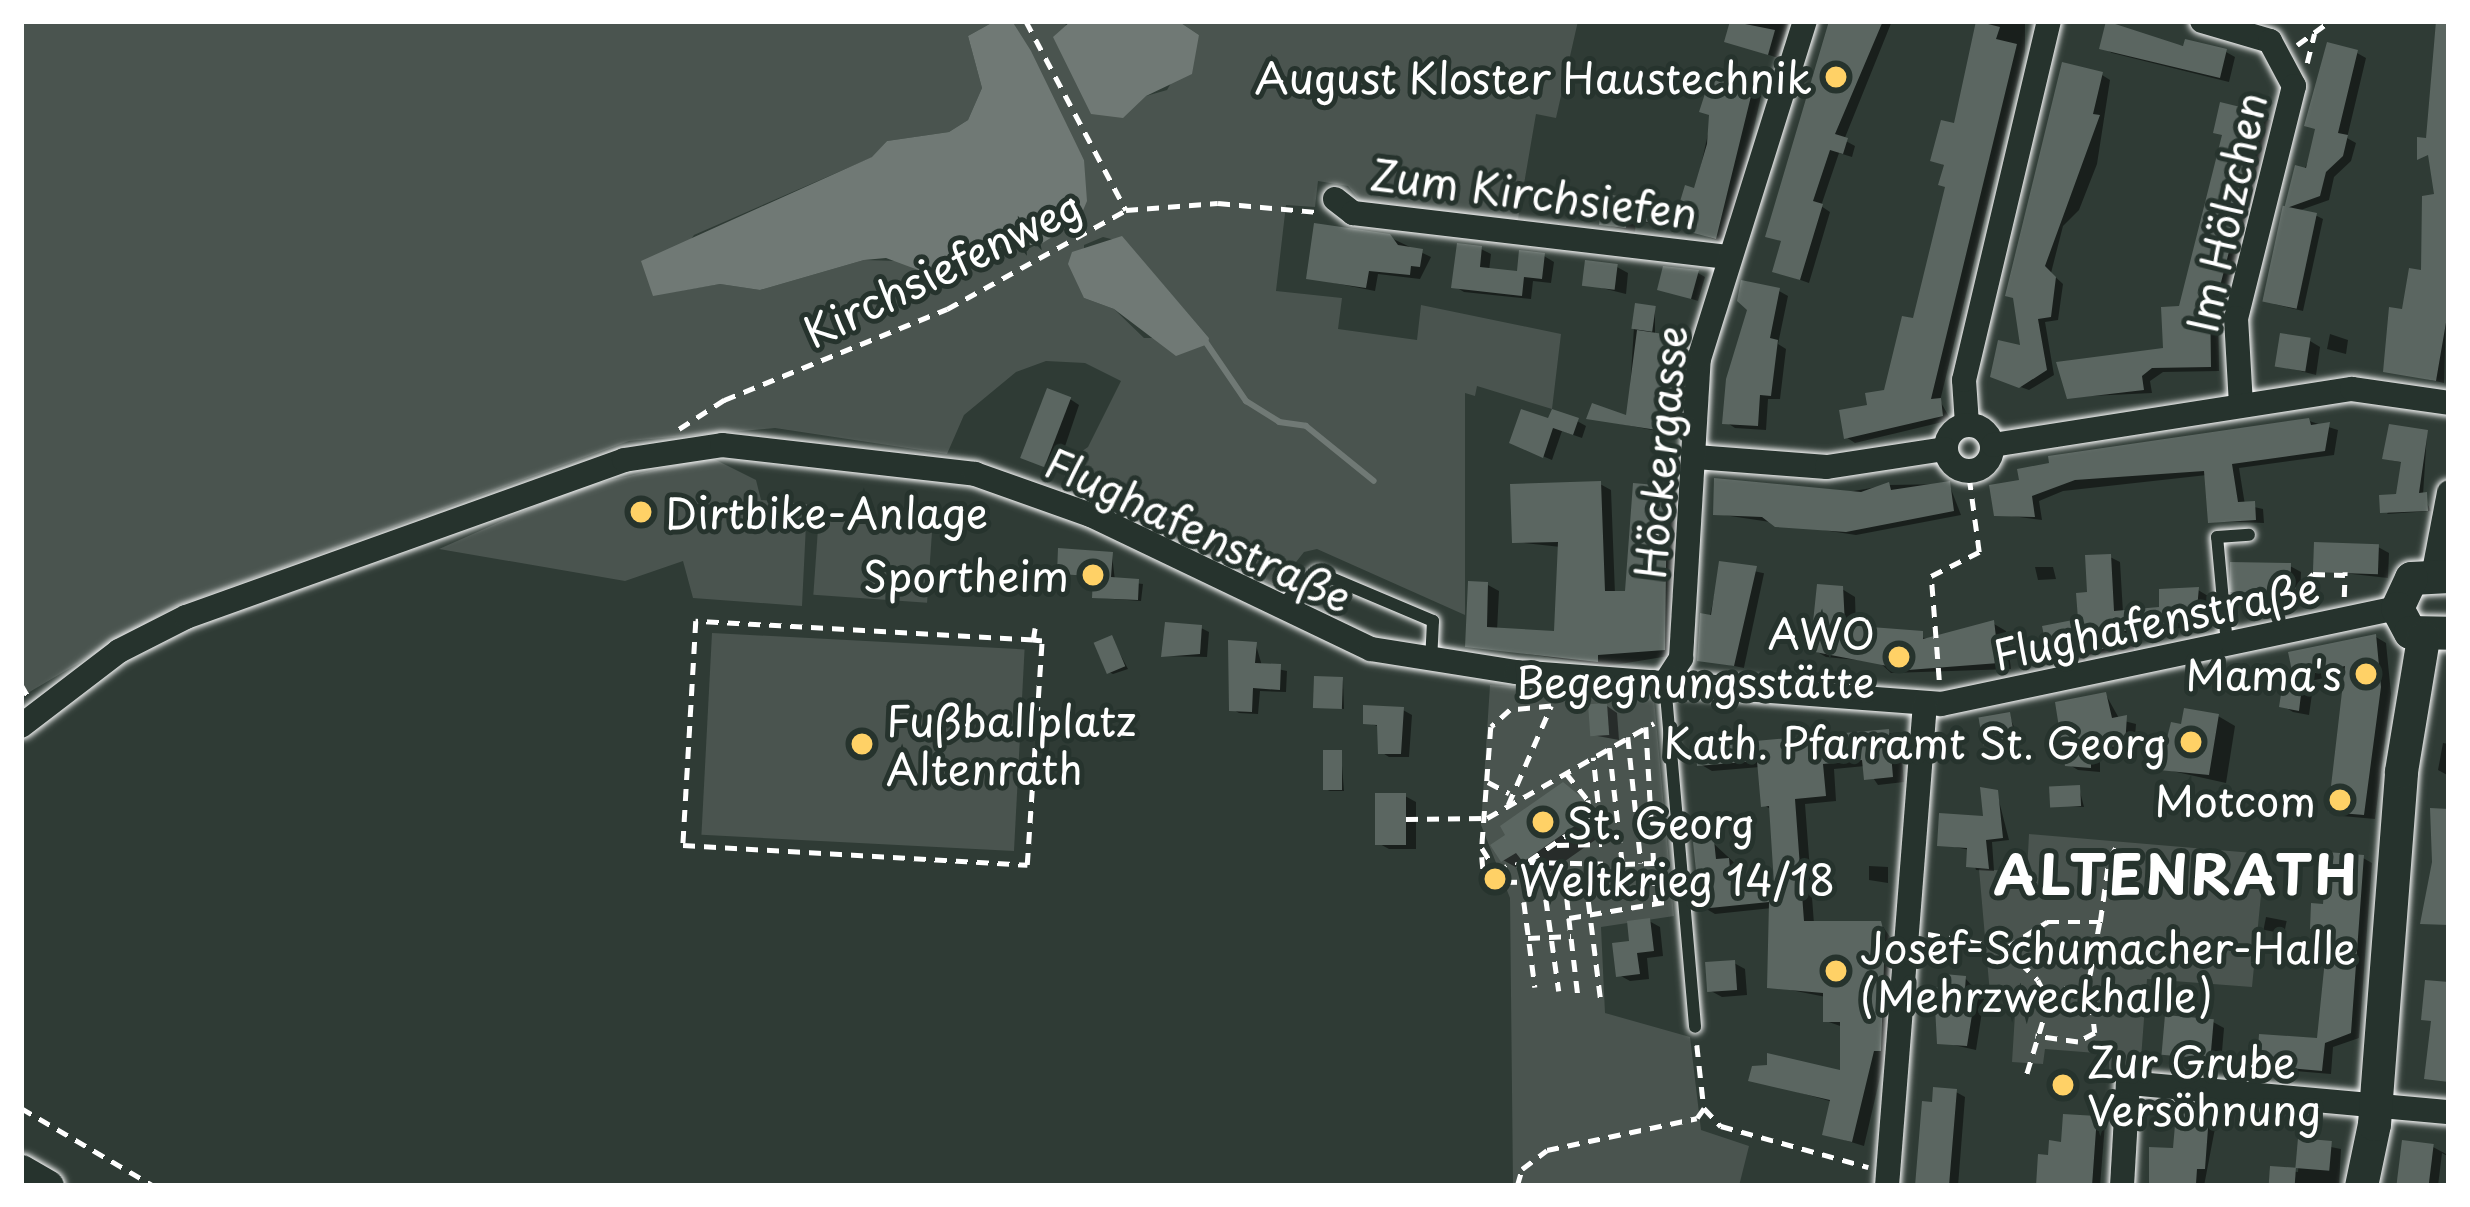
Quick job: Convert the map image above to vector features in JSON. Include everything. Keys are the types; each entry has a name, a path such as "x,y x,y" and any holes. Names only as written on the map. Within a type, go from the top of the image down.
{"main road":[{"path":"2361,1186 2374,1103 2402,771 2436,636 2397,608 2411,578 2442,574"},
{"path":"21,1171 47,1186"}],"street":[{"name":"Höckergasse","path":"1665,683 1682,658 1699,359 1726,257 1804,21"},
{"path":"1967,424 1964,380 2049,21"},
{"name":"Im Hölzchen","path":"2202,21 2253,33 2282,55 2294,86 2236,318 2241,404"},
{"name":"Zum Kirchsiefen","path":"1335,199 1354,212 1726,257"},
{"path":"1993,445 2352,389 2449,403"},
{"path":"1945,449 1950,434 1967,424 1981,428 1993,445"},
{"path":"1945,449 1968,471 1986,464 1993,445"},
{"name":"Flughafenstraße","path":"21,726 119,651 186,617 662,448 794,447 975,474 1090,514 1371,649 1431,663 1933,704 2397,608"},
{"path":"1696,457 1827,467 1945,449"},
{"path":"2442,574 2449,492"},
{"path":"1886,1178 1933,704"},
{"path":"2122,1186 2128,1083 2449,1112"}],"lane":[{"path":"2228,645 2217,537 2249,535"},
{"path":"1280,606 1317,572 1433,621 1431,663"},
{"path":"1665,683 1694,1027"}],"path":[{"name":"Kirchsiefenweg","path":"662,448 724,400 947,308 1126,210 1026,21"},
{"path":"2282,55 2330,21"},
{"path":"1126,210 1218,203 1313,212 1335,199"},
{"path":"1933,704 1937,649 1931,576 1979,552 1968,471"},
{"path":"1650,484 1670,483"},
{"path":"2257,595 2290,596 2313,574 2345,575"},
{"path":"696,621 1034,640 1042,641 1027,865 683,845 696,621"},
{"path":"1034,640 1035,628"},
{"path":"1922,648 1937,649"},
{"path":"1508,805 1551,703 1510,710 1491,727 1484,881 1598,880 1602,844 1593,758"},
{"path":"1406,819 1487,818 1669,714"},
{"path":"1646,727 1659,863 1656,903"},
{"path":"1628,737 1641,863"},
{"path":"1609,748 1622,864"},
{"path":"1528,862 1592,819 1588,800 1566,773"},
{"path":"1488,782 1510,794"},
{"path":"1556,845 1602,844"},
{"path":"2035,1036 2089,1041 2096,1022 2089,989 2109,857 2119,844"},
{"path":"1482,848 1495,868 1528,862 1659,863"},
{"path":"1586,881 1601,1001"},
{"path":"1568,898 1578,996"},
{"path":"1546,899 1558,991"},
{"path":"1569,918 1683,899"},
{"path":"1524,902 1534,987"},
{"path":"2006,948 2047,922 2100,922"},
{"path":"1911,931 2006,948 2043,988 2049,1003 2035,1036 2027,1074"},
{"path":"1528,938 1570,936"},
{"path":"2043,988 2089,989"},
{"path":"1694,1027 1705,1108 1730,1130 1886,1178"},
{"path":"21,1108 154,1186"},
{"path":"1517,1186 1522,1169 1546,1150 1697,1118 1705,1108"}],"shaded area":[{"path":"21,21 995,21 968,36 982,88 968,120 949,132 887,141 873,157 694,235 653,295 720,284 760,290 864,260 966,263 977,250 1030,248 1069,227 1084,160 1012,21 1071,21 1065,24 1146,96 1167,90 1199,35 1178,21 1578,21 1556,118 1536,114 1517,225 1364,206 1348,186 1318,181 1315,207 1286,205 1276,291 1342,298 1338,329 1417,340 1421,305 1561,334 1552,409 1477,386 1475,396 1465,393 1465,615 1317,549 1304,552 1277,586 1061,491 1068,461 1088,447 1121,381 1085,363 1046,361 1016,372 964,415 947,454 775,428 629,441 174,607 21,697","holes":["1103,237 1127,243 1209,338 1144,338 1114,309 1084,298 1084,245"]},
{"path":"995,21 1012,21 1084,160 1087,201 1079,220 1041,244 978,250 966,263 929,274 886,258 760,290 720,284 653,296 641,261 872,157 887,141 949,132 968,120 982,88 968,36"},
{"path":"1071,21 1178,21 1199,35 1192,74 1146,96 1123,118 1091,114 1053,37"},
{"path":"1122,236 1209,338 1208,344 1176,356 1114,309 1084,298 1068,264 1072,252"},
{"name":"Dirtbike-Anlage","path":"710,457 756,480 761,500 807,504 802,606 693,598 683,561 625,581 439,549 574,489"},
{"path":"819,514 933,522 927,603 813,595"},
{"name":"Fußballplatz Altenrath","path":"712,633 1025,649 1014,851 701,835"},
{"path":"1490,685 1654,699 1674,916 1601,927 1605,1013 1690,1037 1701,1130 1749,1146 1739,1186 1513,1186 1510,898 1481,825"},
{"path":"2029,834 2265,854 2252,987 2147,979 2140,1072 2109,1070 2109,1054 2045,1049 2043,1064 2012,1062 2016,998 1990,994 1979,869 2027,872"}],"building":[{"path":"1730,21 1775,30 1768,55 1724,42"},
{"path":"1829,21 1883,21 1835,134 1848,138 1843,154 1830,150 1813,201 1823,204 1800,280 1772,272 1781,241 1765,237"},
{"path":"1976,21 2000,27 1996,39 2017,44 1931,399 1941,398 1943,416 1844,439 1839,410 1867,405 1865,393 1884,390 1902,316 1913,318 1945,187 1938,185 1944,165 1930,161 1941,120 1954,123"},
{"path":"2106,21 2183,46 2185,39 2227,49 2220,78 2099,49"},
{"path":"2436,21 2449,21 2449,305 2436,381 2383,372 2389,307 2402,309 2409,268 2421,270 2422,196 2434,194 2428,155 2417,160 2417,137 2426,138"},
{"path":"2327,42 2358,50 2338,133 2348,135 2343,156 2326,172 2320,196 2284,209 2295,165 2306,168 2315,129 2304,126"},
{"path":"2062,62 2103,72 2093,114 2100,115 2045,266 2056,277 2051,317 2038,319 2047,370 2019,388 1990,377 1998,340 2020,345 2013,298 2005,296"},
{"path":"1711,75 1753,88 1716,239 1690,232 1691,212 1678,208 1685,185 1694,188 1707,144 1709,115 1699,112"},
{"path":"2220,102 2265,113 2218,294 2210,292 2211,367 2152,368 2142,376 2144,390 2067,399 2056,362 2163,348 2161,307 2179,306 2222,135 2213,133"},
{"path":"1603,193 1655,204 1651,223 1627,217 1626,228 1599,225"},
{"path":"2283,206 2317,213 2297,309 2262,302"},
{"path":"1314,223 1390,234 1398,245 1423,249 1420,267 1411,266 1410,275 1369,271 1366,288 1306,279"},
{"path":"1457,243 1482,246 1480,267 1517,271 1519,250 1545,253 1542,279 1524,277 1522,296 1451,288"},
{"path":"1585,260 1618,264 1615,290 1582,286"},
{"path":"1663,266 1699,270 1691,299 1657,290"},
{"path":"1741,280 1780,288 1770,338 1778,340 1771,396 1760,395 1758,426 1722,424 1726,379 1747,310 1737,301"},
{"path":"1635,303 1656,306 1652,332 1631,329"},
{"path":"1637,330 1670,335 1668,345 1676,346 1670,432 1586,419 1592,403 1626,415"},
{"path":"2280,333 2311,338 2305,371 2275,367"},
{"path":"1047,388 1071,397 1044,467 1020,458"},
{"path":"1521,409 1548,418 1552,409 1579,418 1573,435 1553,428 1543,458 1509,443"},
{"path":"2309,418 2311,425 2330,422 2325,451 2232,464 2238,502 2255,501 2256,520 2208,523 2204,471 2075,480 2032,496 2035,517 1994,516 1989,485 2019,480 2017,469 2049,463 2048,456"},
{"path":"2389,424 2428,430 2419,493 2427,492 2428,511 2380,513 2379,495 2396,494 2401,462 2382,459"},
{"path":"1714,478 1861,492 1889,482 1891,490 1950,481 1954,511 1846,532 1775,527 1762,517 1713,515"},
{"path":"1601,481 1605,591 1625,591 1633,483 1667,486 1665,650 1598,655 1598,662 1465,647 1468,581 1488,582 1487,627 1554,631 1558,542 1512,543 1510,484"},
{"path":"2314,542 2379,544 2378,574 2313,572"},
{"name":"Sportheim","path":"1058,548 1113,552 1111,577 1139,579 1138,600 1092,598 1093,576 1057,574"},
{"path":"2111,554 2114,611 2159,607 2159,589 2199,587 2196,620 2124,631 2126,647 2076,651 2078,658 2050,664 2042,626 2078,619 2076,593 2087,592 2085,555"},
{"path":"1719,561 1757,566 1734,666 1697,661 1700,613 1711,615"},
{"path":"2230,562 2291,563 2290,593 2229,592"},
{"path":"1817,584 1843,586 1845,625 1923,631 1923,639 1994,620 1999,663 1908,670 1810,651"},
{"path":"1165,622 1202,625 1200,654 1161,657"},
{"path":"2376,634 2381,687 2364,815 2328,812 2345,666 2297,677 2303,678 2299,711 2279,707 2284,675 2293,676 2288,652"},
{"path":"1112,635 1125,666 1107,674 1094,643"},
{"path":"1228,640 1257,642 1255,663 1281,664 1280,690 1253,688 1252,712 1229,711"},
{"path":"1314,676 1343,677 1342,709 1313,708"},
{"path":"2106,692 2112,718 2127,715 2125,747 2091,746 2091,768 2065,766 2055,702"},
{"path":"1607,703 1609,735 1590,736 1588,704"},
{"path":"1363,705 1404,707 1401,754 1378,754 1377,725 1363,724"},
{"name":"Kath. Pfarramt St. Georg","path":"2184,708 2219,714 2209,775 2159,770 2171,722 2181,724"},
{"path":"2010,712 2015,740 1983,745 1978,718"},
{"path":"1889,729 1893,777 1864,780 1862,760 1823,764 1826,796 1795,799 1804,921 1881,921 1885,936 1881,1051 1874,1051 1852,1142 1822,1135 1830,1100 1748,1081 1752,1066 1767,1065 1767,1053 1840,1070 1840,1022 1823,1022 1823,993 1767,988 1769,902 1700,909 1693,842 1714,840 1716,859 1729,858 1732,889 1774,884 1769,806 1761,807 1757,761 1697,766 1695,738 1743,733 1744,742"},
{"path":"1323,750 1342,750 1342,790 1323,790"},
{"name":"St. Georg","path":"1563,782 1585,800 1586,818 1523,862 1516,853 1501,862 1490,845 1505,835 1500,826"},
{"path":"2080,785 2081,806 2050,808 2049,787"},
{"path":"1980,787 1998,790 2003,838 1986,840 1989,869 1966,867 1967,848 1937,846 1939,813 1983,816"},
{"path":"1375,793 1406,793 1406,845 1375,845"},
{"path":"2430,808 2449,809 2449,925 2420,924 2432,862"},
{"path":"2327,852 2364,855 2351,1033 2325,1043 2322,1071 2257,1065 2259,1034 2317,1038 2328,930 2310,929 2311,903 2323,904"},
{"path":"1650,918 1654,951 1637,953 1640,974 1616,977 1612,943 1629,941 1627,921"},
{"path":"1735,960 1737,990 1707,992 1705,962"},
{"path":"1944,974 1966,976 1965,989 1976,990 1967,1046 1937,1044 1934,987 1943,988"},
{"path":"2425,980 2449,982 2449,1082 2424,1079 2431,1021 2421,1020"},
{"path":"2165,1015 2214,1019 2210,1059 2162,1055"},
{"path":"1933,1087 1957,1089 1949,1186 1915,1186 1922,1101 1932,1102"},
{"path":"2176,1113 2209,1115 2205,1169 2197,1169 2196,1184 2149,1186 2149,1147 2173,1148"},
{"path":"2063,1114 2097,1116 2092,1186 2036,1186 2038,1154 2048,1155 2049,1140 2061,1142"},
{"path":"2298,1138 2332,1141 2329,1171 2295,1168"},
{"path":"2402,1140 2434,1144 2429,1186 2396,1186"},
{"path":"2270,1166 2296,1168 2295,1186 2269,1186"}],"waterway":[{"path":"1205,341 1246,401 1279,422 1306,426 1374,481"}],"place":[{"name":"August Kloster Haustechnik","path":"1836,77"},
{"name":"Dirtbike-Anlage","path":"641,512"},
{"name":"Sportheim","path":"1093,575"},
{"name":"AWO Begegnungsstätte","path":"1899,657"},
{"name":"Mama's","path":"2366,674"},
{"name":"Kath. Pfarramt St. Georg","path":"2191,742"},
{"name":"Fußballplatz Altenrath","path":"862,744"},
{"name":"Motcom","path":"2340,800"},
{"name":"St. Georg","path":"1543,822"},
{"name":"Weltkrieg 14/18","path":"1495,879"},
{"name":"Josef-Schumacher-Halle (Mehrzweckhalle)","path":"1836,971"},
{"name":"Zur Grube Versöhnung","path":"2063,1085"}],"district":[{"name":"ALTENRATH","path":"2177,873"}]}
